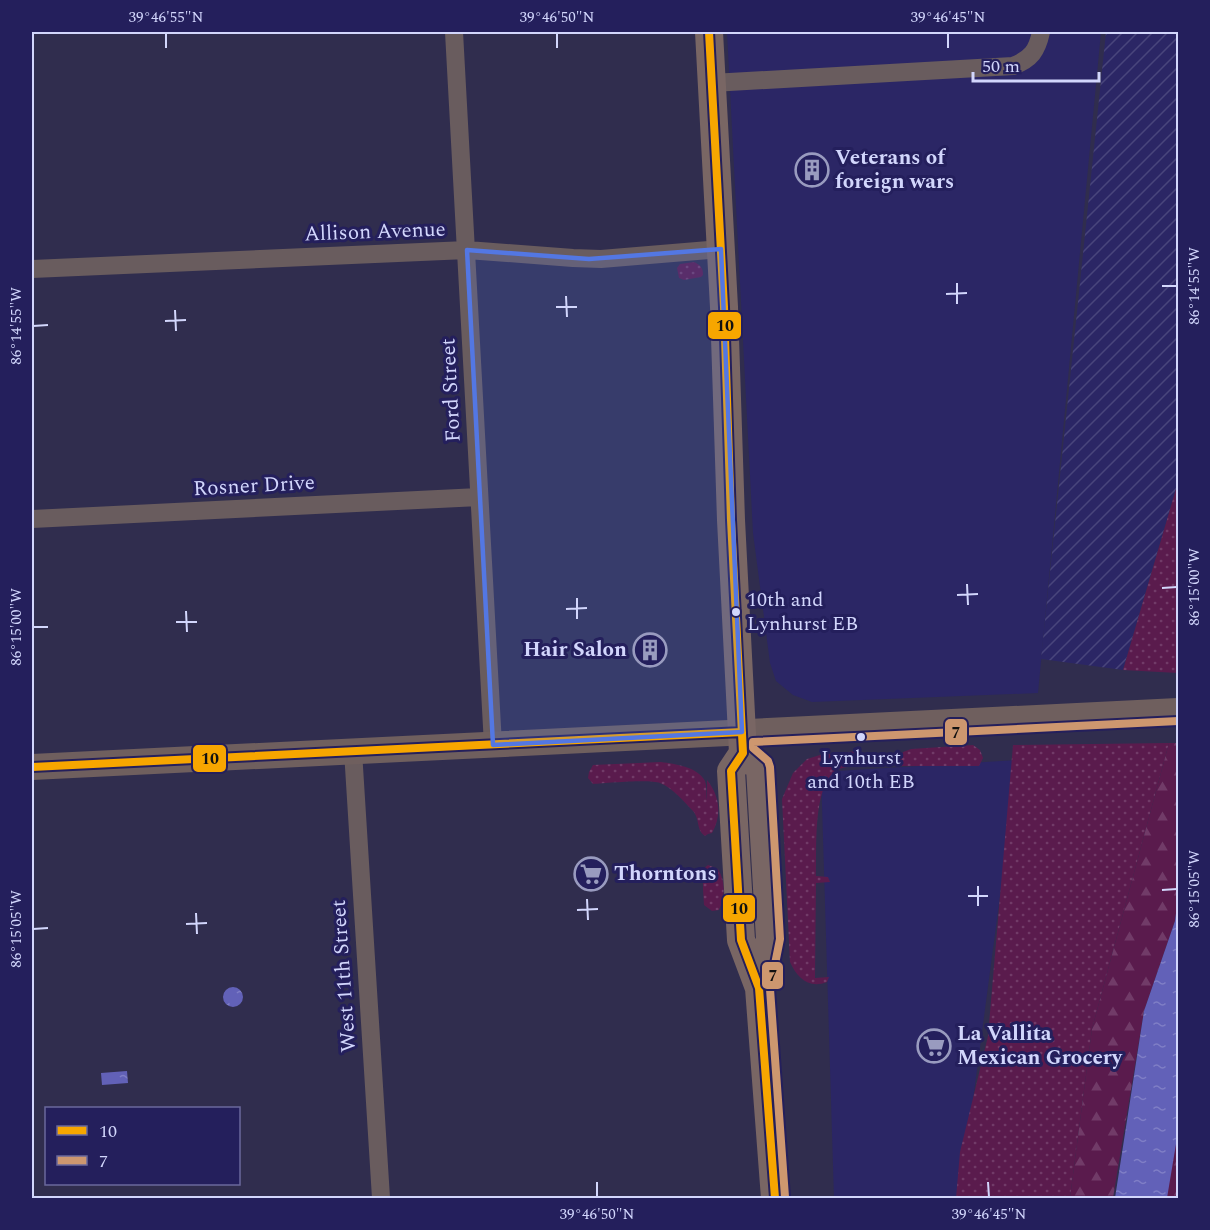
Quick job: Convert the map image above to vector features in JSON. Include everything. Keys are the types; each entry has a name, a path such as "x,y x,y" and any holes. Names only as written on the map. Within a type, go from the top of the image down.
{"main road":[{"path":"709,32 743,742 760,768 770,939 759,988 775,1198"},
{"path":"32,767 493,745 743,742 1179,711"}],"street":[{"name":"Ford Street","path":"454,32 493,745"},
{"path":"712,83 1012,66 1025,62 1033,54 1041,32"},
{"name":"Allison Avenue","path":"32,269 466,250 589,259 721,249"},
{"name":"Rosner Drive","path":"32,519 479,496"},
{"name":"West 11th Street","path":"352,752 381,1198"}],"highlighted area":[{"path":"721,249 742,732 493,745 467,250 589,259"}],"shaded area":[{"path":"727,32 1101,32 1038,693 812,702 793,695 776,681 770,663 753,533"},
{"path":"1106,32 1178,32 1178,482 1123,670 1041,659"},
{"path":"1018,760 960,1198 834,1198 821,772"}],"green space":[{"path":"694,262 701,267 703,275 684,280 679,278 677,268 680,264"},
{"path":"1178,482 1178,673 1123,670"},
{"path":"1169,743 1092,1029 1070,1198 956,1198 960,1152 988,1036 1013,745"},
{"path":"1169,743 1178,743 1178,898 1175,921 1144,1011 1113,1198 1070,1198 1092,1029"},
{"path":"973,745 980,750 983,758 979,766 902,766 898,760 903,752 911,749"},
{"path":"858,751 859,760 877,758 877,764 839,769 830,776 820,801 816,876 828,877 830,882 816,883 815,978 829,977 827,982 821,984 809,983 796,973 790,962 782,799 793,773 807,759 820,755"},
{"path":"661,762 686,767 702,776 705,781 707,800 707,780 715,793 718,806 717,820 712,833 705,836 702,834 693,811 665,785 638,781 593,784 588,778 593,765"},
{"path":"708,865 718,869 722,879 723,894 719,910 712,911 704,905 703,869"},
{"path":"1178,1112 1178,1198 1165,1198"}],"water":[{"path":"1178,898 1178,1132 1167,1198 1115,1198 1144,1011 1175,921"},
{"path":"233,987 240,990 243,997 240,1004 233,1007 226,1004 223,997 226,990"},
{"path":"127,1071 128,1083 102,1085 101,1073"}],"transit line":[{"name":"10","path":"709,32 724,307 731,520 743,753 731,771 741,940 759,988 775,1198"},
{"name":"7","path":"785,1197 770,989 780,939 770,767 768,761 753,748 753,742 1178,721"},
{"name":"10","path":"32,767 742,732"}],"place":[{"name":"Veterans of foreign wars","path":"812,170"},
{"name":"10th and Lynhurst EB","path":"736,612"},
{"name":"Hair Salon","path":"650,650"},
{"name":"Lynhurst and 10th EB","path":"861,737"},
{"name":"Thorntons","path":"591,874"},
{"name":"La Vallita Mexican Grocery","path":"934,1046"}]}
